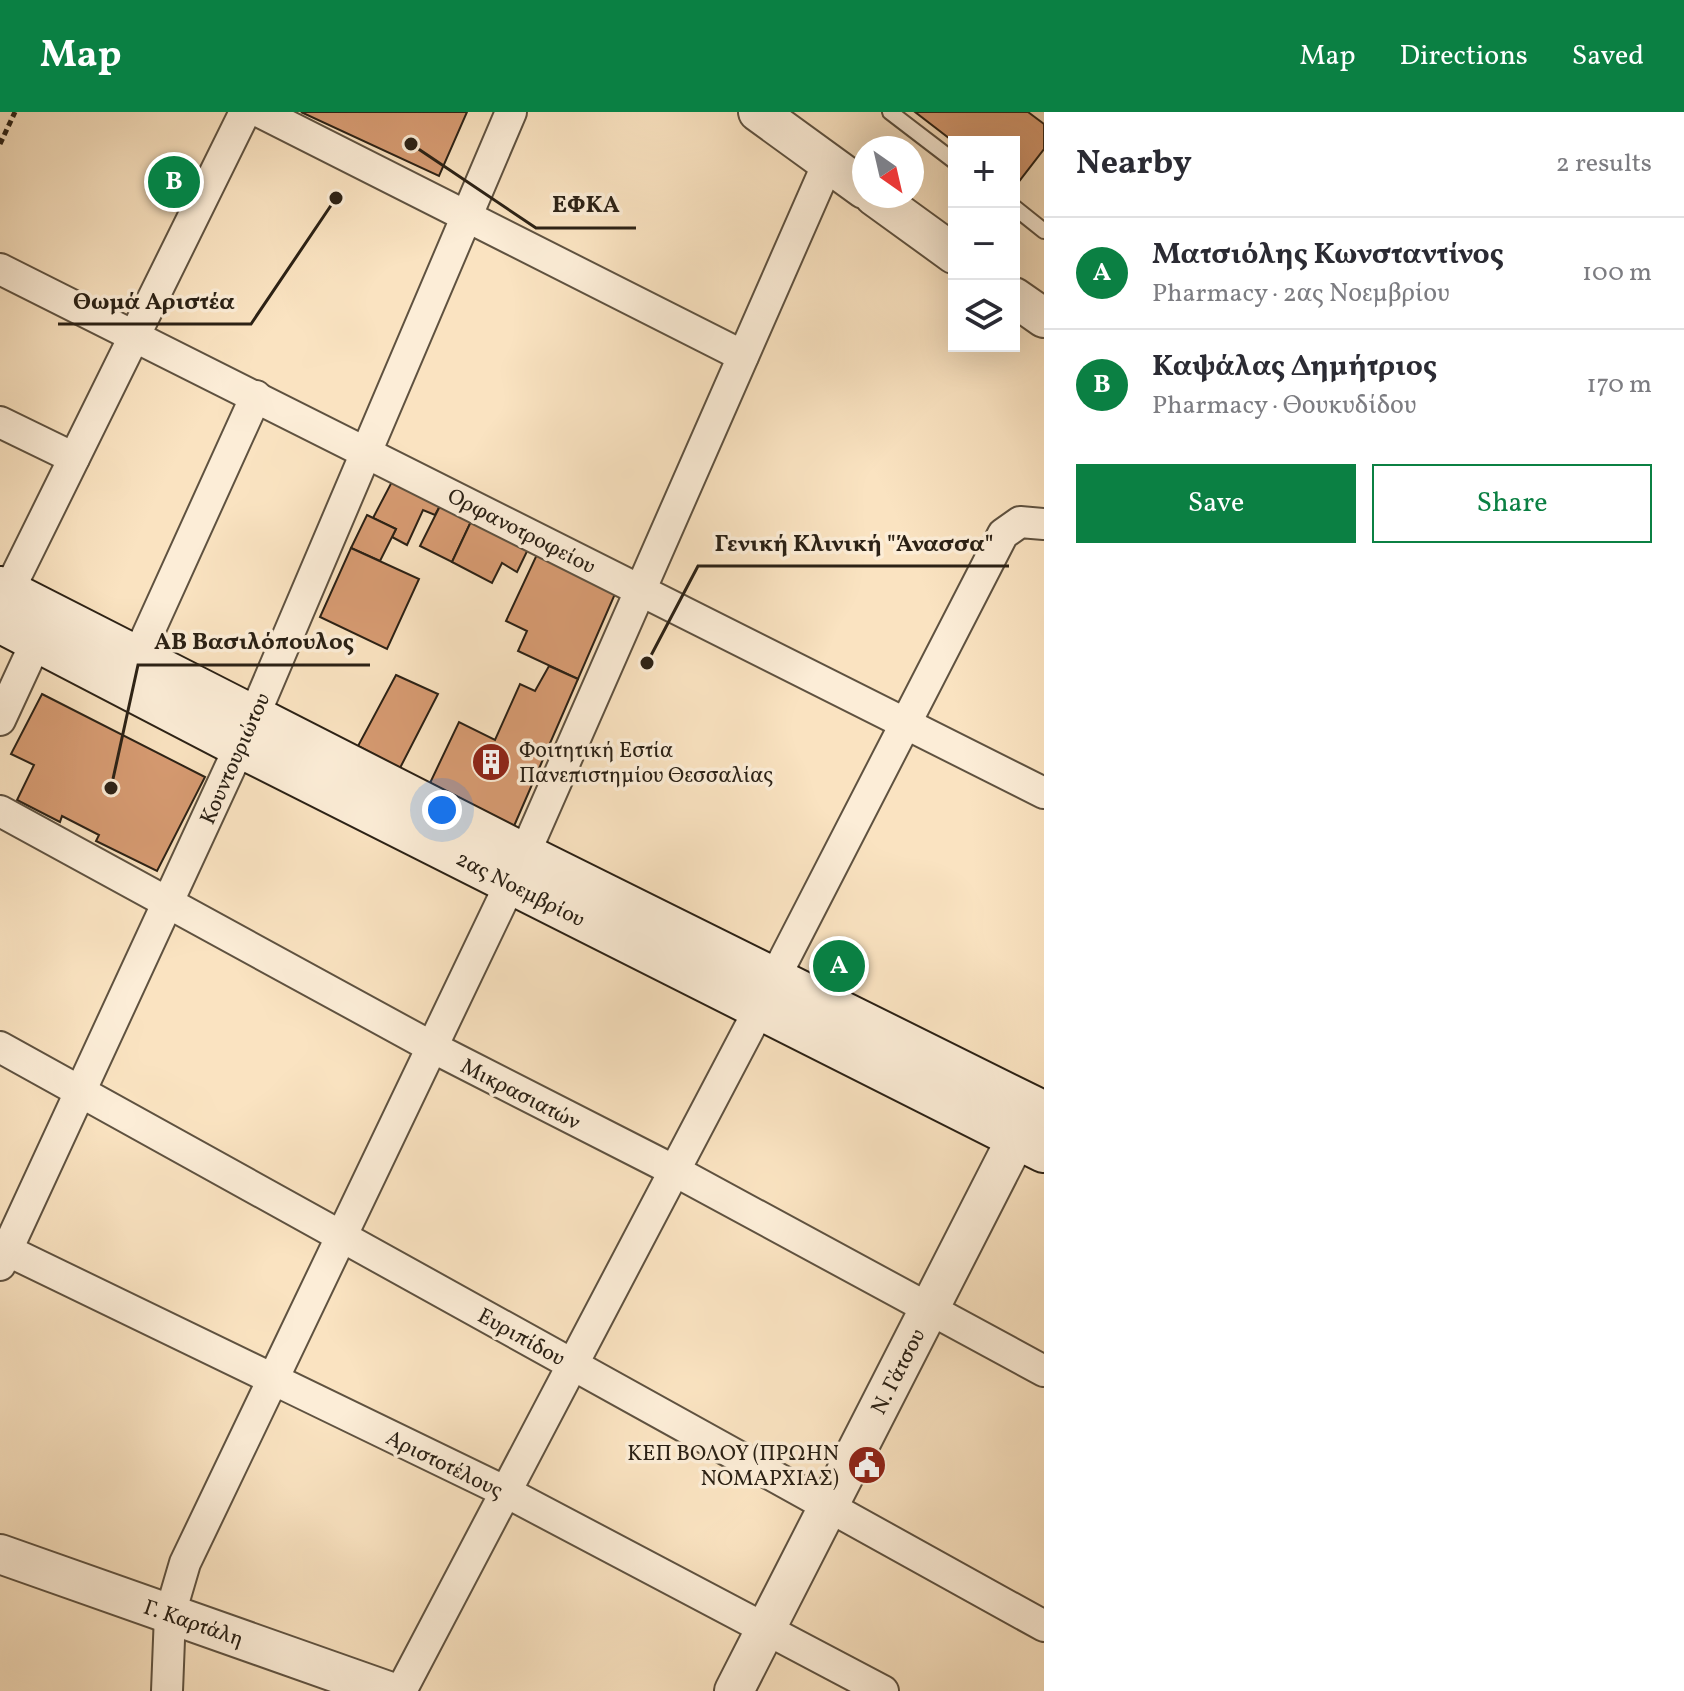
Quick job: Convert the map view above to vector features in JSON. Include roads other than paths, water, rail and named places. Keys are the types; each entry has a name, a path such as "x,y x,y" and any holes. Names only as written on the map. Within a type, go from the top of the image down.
{"main road":[{"name":"2ας Νοεμβρίου","path":"3,600 137,658 246,732"},
{"name":"2ας Νοεμβρίου","path":"3,600 37,640 246,732 767,994 1036,1119"}],"street":[{"path":"3,600 245,112"},
{"path":"260,112 743,356"},
{"name":"Κουντουριώτου","path":"2,1254 246,732 511,112"},
{"path":"758,112 852,180"},
{"path":"167,1691 170,1614 185,1563 517,869 828,163"},
{"path":"891,208 948,250"},
{"name":"Ορφανοτροφείου","path":"0,269 1044,793"},
{"path":"1020,301 1044,318"},
{"path":"137,658 256,396"},
{"path":"0,422 74,458"},
{"path":"401,1691 575,1365 1003,534 1032,523"},
{"path":"0,720 37,640"},
{"name":"Μικρασιατών","path":"0,811 167,905 430,1046 675,1171 1044,1371"},
{"name":"Ευριπίδου","path":"0,1047 1044,1626"},
{"name":"Ν. Γάτσου","path":"734,1691 928,1310 1036,1119"},
{"name":"Αριστοτέλους","path":"2,1254 272,1378 506,1492 883,1691"},
{"name":"Γ. Καρτάλη","path":"0,1554 388,1691"}],"lane":[{"path":"890,112 948,156"},
{"path":"1015,208 1044,231"}],"place":[{"name":"ΕΦΚΑ","path":"411,144"},
{"name":"Καψάλας Δημήτριος","path":"174,182"},
{"name":"Θωμά Αριστέα","path":"336,198"},
{"name":"Γενική Κλινική \"Άνασσα\"","path":"647,663"},
{"name":"Φοιτητική Εστία Πανεπιστημίου Θεσσαλίας","path":"491,762"},
{"name":"ΑΒ Βασιλόπουλος","path":"111,788"},
{"name":"Ματσιόλης Κωνσταντίνος","path":"839,966"},
{"name":"ΚΕΠ ΒΟΛΟΥ (ΠΡΩΗΝ ΝΟΜΑΡΧΙΑΣ)","path":"867,1465"}]}
